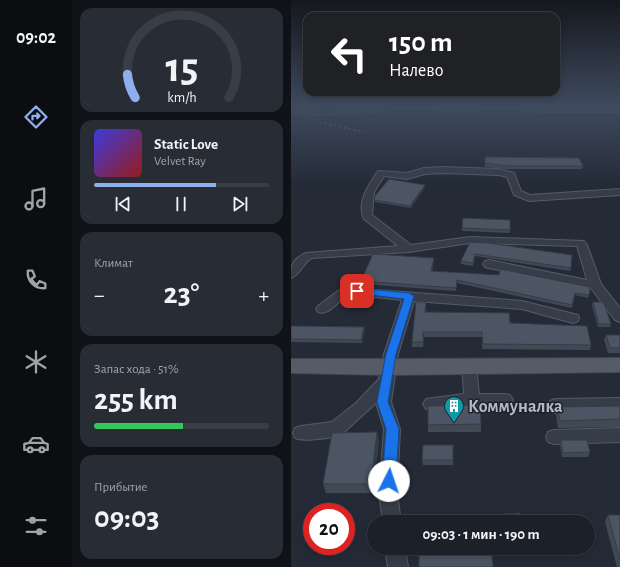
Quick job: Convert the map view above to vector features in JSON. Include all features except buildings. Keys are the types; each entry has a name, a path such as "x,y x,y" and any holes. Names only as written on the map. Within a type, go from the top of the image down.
{"main road":[{"path":"291,366 388,374 469,366 620,365"}],"lane":[{"path":"409,249 369,219 367,215 369,192 381,174 407,176 442,170 499,172 511,175 517,193 529,198 591,192 620,192"},
{"path":"291,274 302,259 310,255 409,249 470,240 576,242 582,245 595,285 620,317"},
{"path":"489,264 595,285"},
{"path":"322,309 342,294 349,292 521,305 573,318"},
{"path":"391,515 388,494 393,429 383,402 391,354 409,296"},
{"path":"469,366 472,400"},
{"path":"301,433 335,429 361,408 388,374"},
{"path":"431,404 472,400 505,400"},
{"path":"555,406 620,405"},
{"path":"554,437 620,435"},
{"path":"396,555 398,567"}],"place":[{"name":"Коммуналка","path":"454,423"}],"route":[{"path":"357,291 409,296 391,354 383,402 393,429 389,481"}]}
